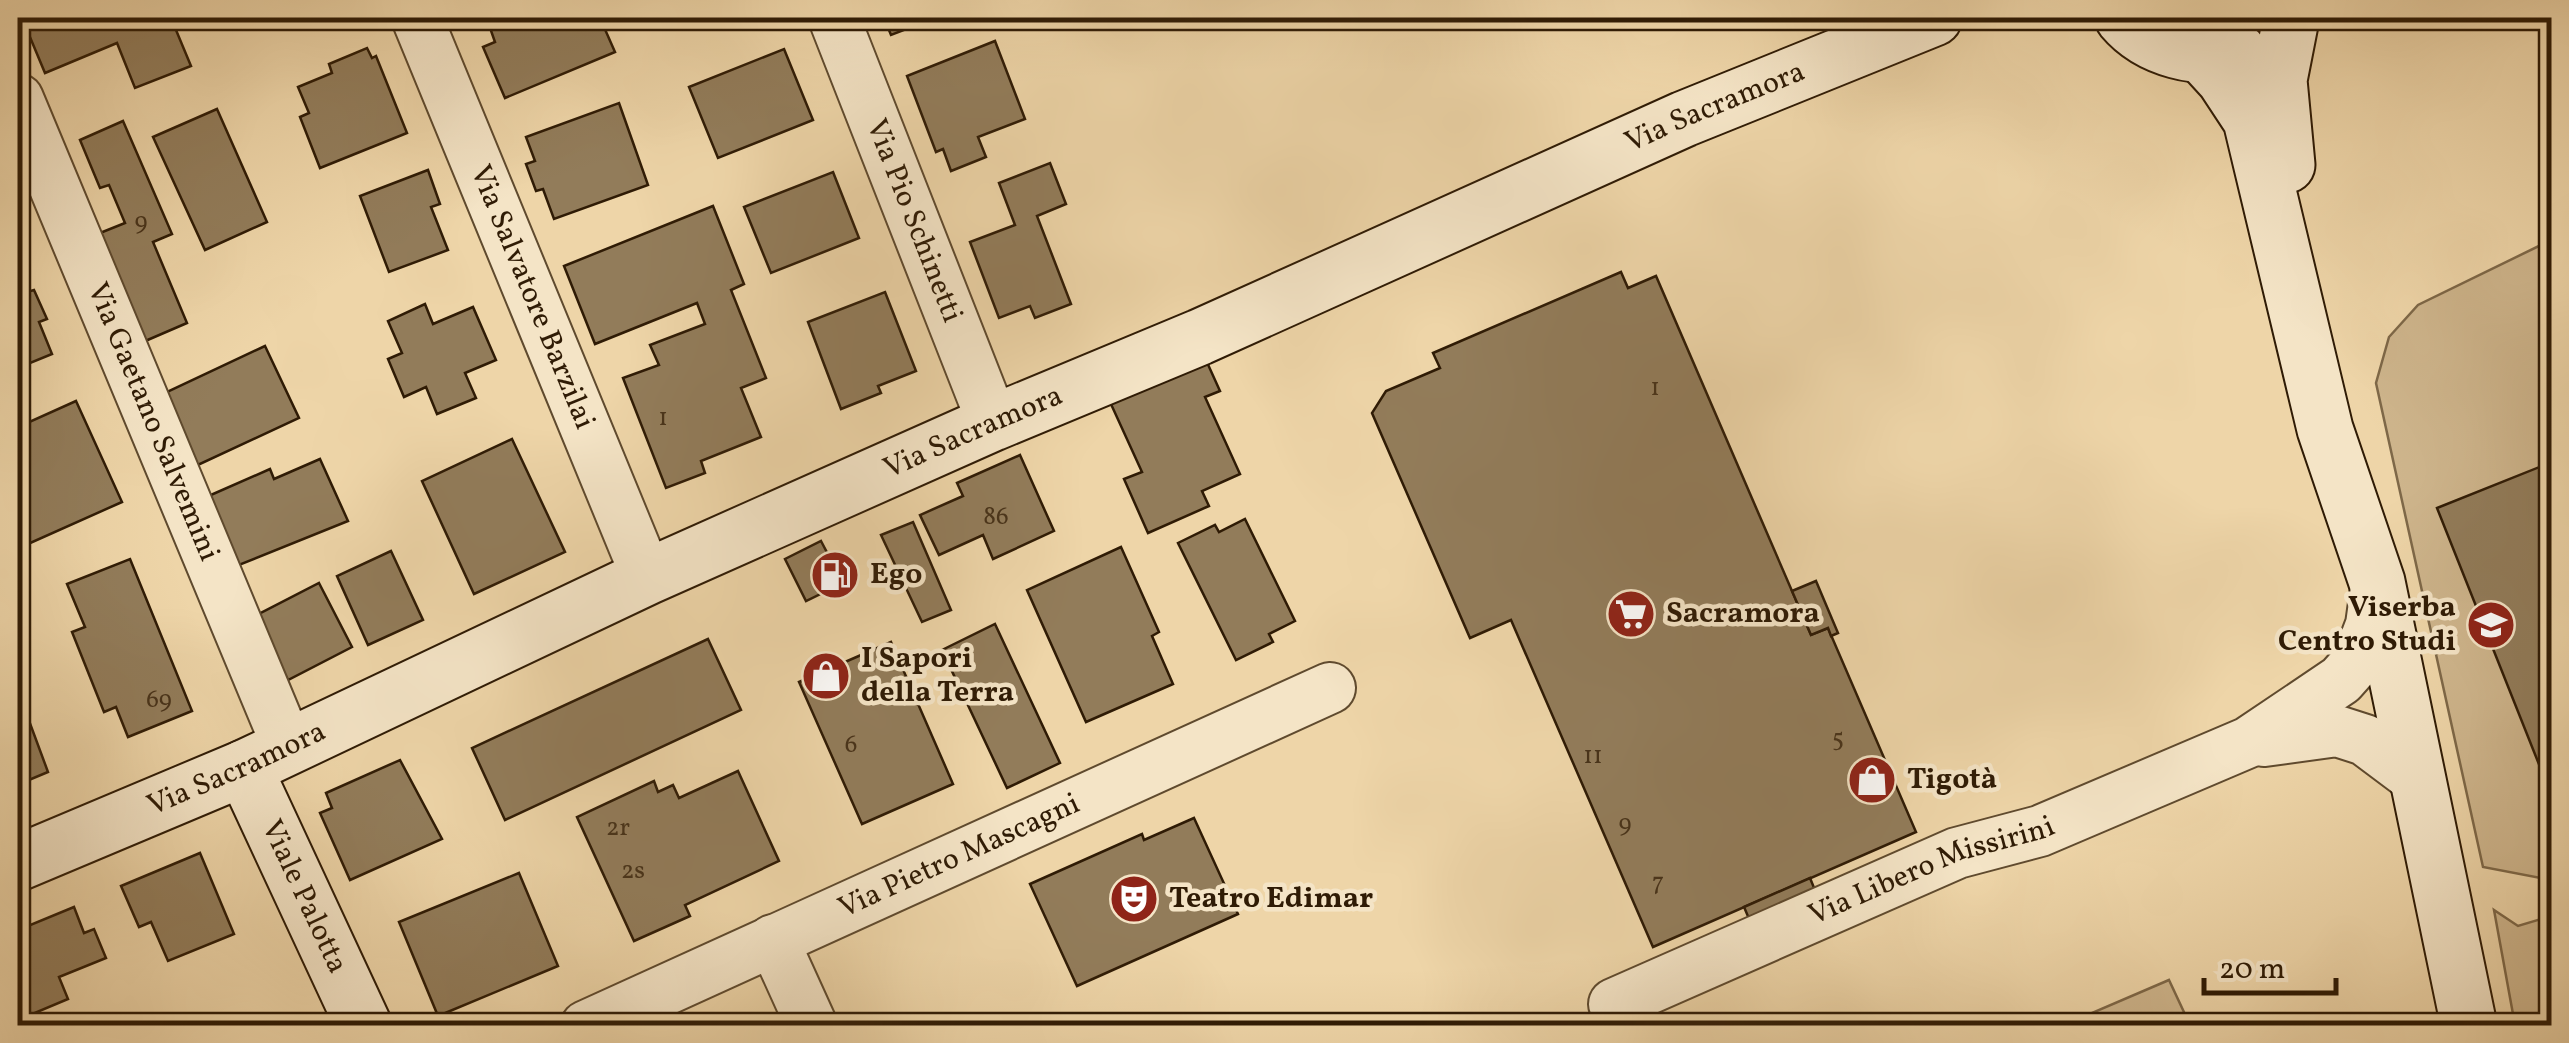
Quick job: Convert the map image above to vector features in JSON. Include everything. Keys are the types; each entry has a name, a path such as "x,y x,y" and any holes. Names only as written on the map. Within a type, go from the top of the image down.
{"street":[{"name":"Via Salvatore Barzilai","path":"417,18 647,577"},
{"name":"Via Pio Schinetti","path":"834,18 994,423"},
{"name":"Via Sacramora","path":"18,863 266,758 647,577 994,423 1200,337 1684,120 1934,18"},
{"path":"2123,18 2165,48 2202,56 2234,53 2264,42 2293,21"},
{"name":"Via Libero Missirini","path":"2293,21 2279,109 2288,167 2329,343 2347,487"},
{"name":"Via Libero Missirini","path":"2202,56 2224,79 2250,120 2312,381 2378,582 2470,1026"},
{"name":"Via Gaetano Salvemini","path":"18,99 266,758"},
{"name":"Via Libero Missirini","path":"1614,1004 1957,853 2040,831 2250,742 2329,689 2357,662 2371,626 2378,582"},
{"name":"Via Pietro Mascagni","path":"586,1026 1330,688"},
{"name":"Via Libero Missirini","path":"2250,742 2337,731 2365,740 2417,779"},
{"name":"Viale Palotta","path":"266,758 364,1026"},
{"path":"773,940 812,1026"}],"shaded area":[{"name":"Viserba Centro Studi","path":"2543,244 2552,265 2551,880 2483,867 2376,383 2389,337 2418,305"},
{"path":"2494,910 2518,926 2551,916 2551,1025 2515,1025"},
{"path":"2169,980 2190,1025 2064,1025"}],"building":[{"path":"22,18 171,18 191,66 135,88 117,43 45,73"},
{"path":"507,18 600,18 615,52 505,98 483,47 495,42 489,25"},
{"path":"884,18 935,18 891,35"},
{"path":"995,41 1025,119 978,137 986,157 951,171 943,149 936,152 907,76"},
{"path":"367,48 372,58 376,56 407,133 320,168 300,117 309,113 298,87 332,73 329,64"},
{"path":"784,49 813,120 718,158 689,87"},
{"path":"619,103 648,185 554,219 543,189 536,191 526,164 535,161 526,137"},
{"path":"217,109 267,222 205,250 153,137"},
{"path":"123,121 172,234 153,242 187,323 136,345 90,237 125,223 109,185 100,188 80,140"},
{"path":"1050,163 1066,204 1037,216 1071,304 1035,318 1030,306 999,318 970,242 1015,225 999,183"},
{"path":"428,170 440,204 431,207 448,250 389,272 360,196"},
{"path":"833,172 859,238 771,273 744,207"},
{"path":"713,206 744,284 731,290 766,378 741,388 761,437 701,461 705,473 666,488 623,378 659,365 650,345 705,324 697,303 595,344 564,266"},
{"path":"18,268 27,292 34,290 47,319 39,322 52,354 18,368"},
{"name":"Sacramora","path":"1621,272 1628,288 1656,276 1811,635 1828,628 1916,832 1653,947 1511,620 1470,638 1372,413 1386,391 1440,368 1433,353"},
{"path":"885,292 916,371 878,386 881,393 841,409 808,322"},
{"path":"425,304 433,324 473,307 496,360 465,373 476,398 437,414 426,387 404,397 388,359 402,353 388,321"},
{"path":"265,346 299,418 187,470 154,398"},
{"path":"1201,349 1220,391 1205,397 1240,474 1202,491 1209,506 1148,533 1124,479 1142,472 1105,391"},
{"path":"76,401 122,502 19,548 18,427"},
{"path":"512,439 565,552 474,594 422,481"},
{"path":"1020,455 1054,531 993,559 983,535 939,555 920,515 963,496 957,483"},
{"path":"320,459 348,521 234,567 204,498 270,469 274,479"},
{"path":"2552,462 2552,797 2437,508"},
{"path":"1245,519 1295,621 1269,634 1273,642 1236,660 1178,543 1215,525 1219,532"},
{"path":"913,522 951,610 922,622 881,535"},
{"path":"821,541 843,583 806,601 785,559"},
{"path":"1121,547 1159,632 1152,636 1173,684 1086,722 1027,590"},
{"path":"391,551 423,620 368,645 337,576"},
{"path":"130,559 192,711 128,737 116,707 104,712 72,632 85,627 67,584"},
{"path":"1816,581 1838,633 1831,636 1828,628 1811,635 1792,591"},
{"path":"319,583 352,647 288,680 255,616"},
{"path":"995,624 1060,763 1007,788 942,650"},
{"path":"708,639 741,710 505,820 472,748"},
{"path":"891,642 953,784 862,824 799,682"},
{"path":"18,691 48,772 24,782 27,791 18,795"},
{"path":"400,760 442,839 350,880 320,813 332,808 326,793"},
{"path":"738,771 779,861 685,905 690,916 634,941 577,817 654,781 658,792 673,785 679,798"},
{"name":"Teatro Edimar","path":"1194,818 1238,914 1077,986 1030,884 1142,834 1144,840"},
{"path":"200,853 234,934 168,961 151,922 139,927 121,886"},
{"path":"519,873 558,966 438,1016 399,922"},
{"path":"1810,878 1819,900 1753,928 1744,907"},
{"path":"74,907 84,933 94,929 106,958 59,977 68,999 18,1020 18,930"}],"place":[{"name":"Ego","path":"835,575"},
{"name":"Sacramora","path":"1631,614"},
{"name":"Viserba Centro Studi","path":"2491,625"},
{"name":"I Sapori della Terra","path":"826,676"},
{"name":"Tigotà","path":"1872,780"},
{"name":"Teatro Edimar","path":"1134,899"}]}
